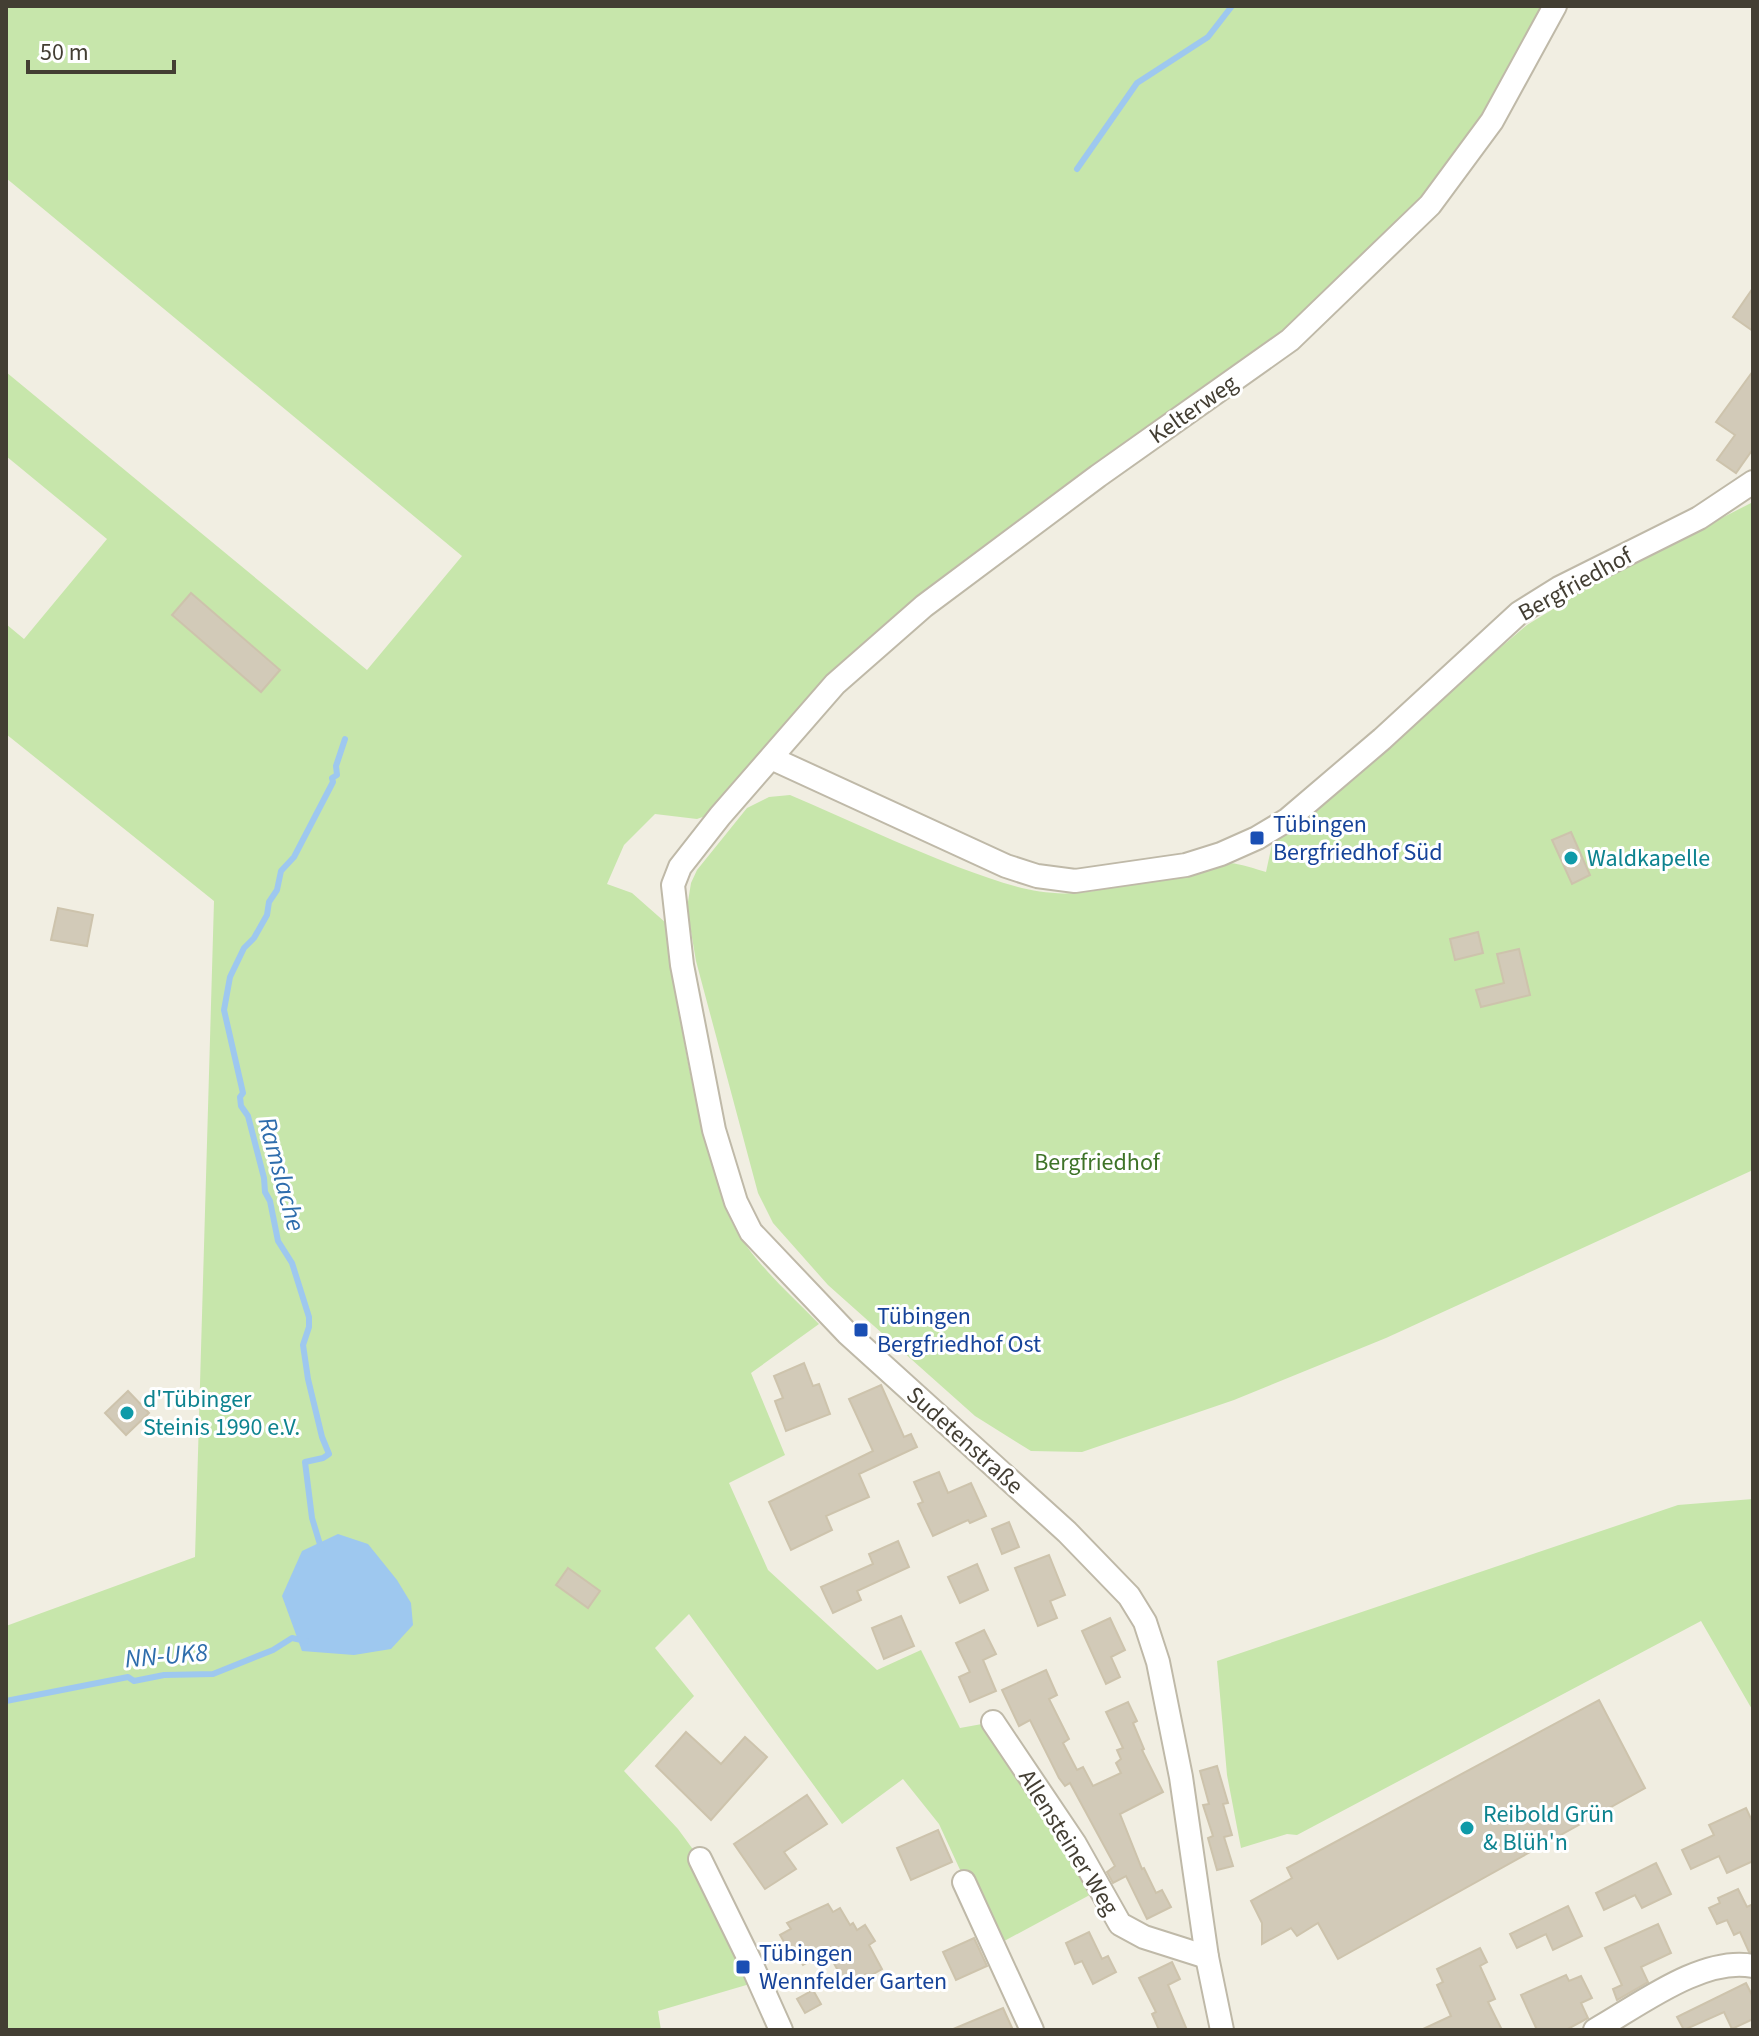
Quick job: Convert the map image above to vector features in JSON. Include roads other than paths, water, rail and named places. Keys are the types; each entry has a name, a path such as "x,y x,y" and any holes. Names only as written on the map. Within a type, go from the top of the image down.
{"street":[{"name":"Kelterweg","path":"771,758 835,684 924,606 1098,476 1290,340 1430,205 1492,121 1555,6"},
{"name":"Bergfriedhof","path":"771,758 1006,866 1037,876 1075,881 1186,865 1248,843 1287,820 1382,739 1519,613 1559,588 1699,518 1753,482"},
{"name":"Sudetenstraße","path":"771,758 680,867 673,885 682,965 714,1130 736,1202 751,1232 795,1281 847,1333 1067,1532 1129,1596 1145,1622 1158,1662 1180,1768 1207,1957 1222,2030"},
{"name":"Allensteiner Weg","path":"993,1722 1075,1844 1120,1924 1144,1937 1207,1957"},
{"path":"700,1859 781,2030"},
{"path":"964,1882 1032,2030"},
{"path":"1595,2030 1697,1973 1727,1965 1753,1966"}],"water":[{"path":"338,1534 368,1544 411,1603 413,1625 391,1649 354,1655 302,1651 282,1596 302,1551"}],"waterway":[{"path":"1077,169 1137,83 1208,37 1232,6"},
{"name":"Ramslache","path":"322,1551 312,1518 305,1462 329,1454 308,1379 303,1345 309,1317 292,1263 278,1241 248,1116 241,1106 243,1093 224,1010 230,977 244,948 254,938 267,915 281,871 294,857 333,782 332,778 337,775 336,766 345,739"},
{"name":"NN-UK8","path":"6,1701 128,1677 134,1681 164,1675 213,1674 273,1650 292,1638 306,1641"}],"place":[{"name":"Tübingen Bergfriedhof Süd","path":"1257,838"},
{"name":"Waldkapelle","path":"1571,858"},
{"name":"Tübingen Bergfriedhof Ost","path":"861,1330"},
{"name":"d'Tübinger Steinis 1990 e.V.","path":"127,1413"},
{"name":"Reibold Grün & Blüh'n","path":"1467,1828"},
{"name":"Tübingen Wennfelder Garten","path":"743,1967"}]}
